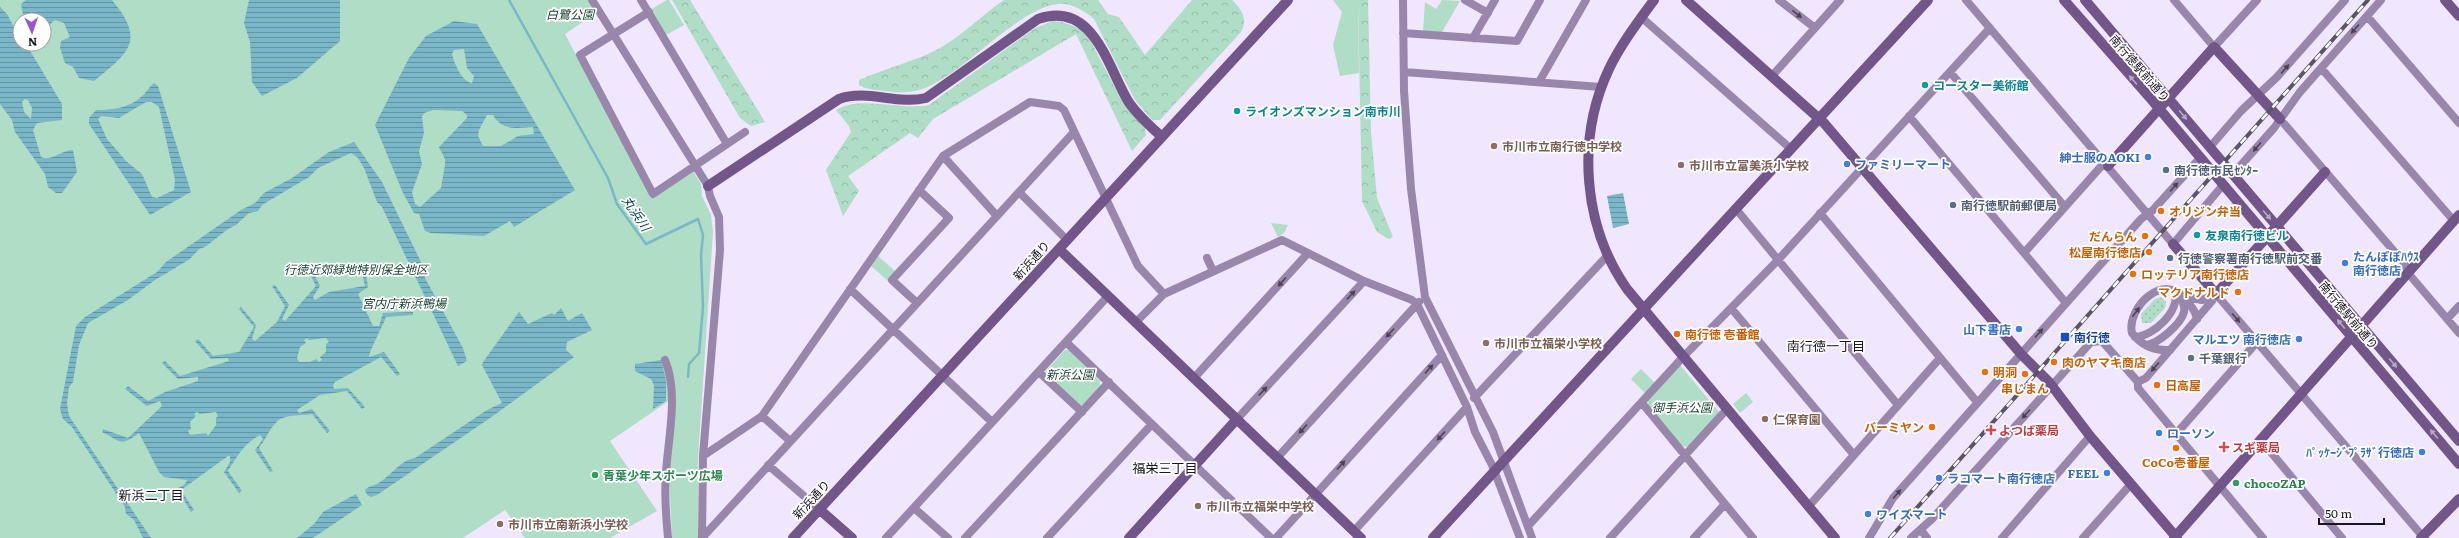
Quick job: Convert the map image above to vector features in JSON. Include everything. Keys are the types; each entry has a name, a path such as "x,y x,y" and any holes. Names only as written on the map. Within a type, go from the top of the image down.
{"street":[{"path":"592,0 708,186 710,196 719,217 720,250 703,456 702,538"},
{"path":"641,0 727,144"},
{"name":"新浜通り","path":"793,538 1288,0"},
{"path":"1403,0 1404,72 1411,189 1425,296 1474,398 1493,432 1503,463 1532,538"},
{"path":"1465,0 1488,13"},
{"path":"1474,38 1495,0"},
{"path":"1403,33 1516,41 1540,0"},
{"path":"1539,82 1586,0"},
{"path":"1654,0 1617,54 1602,87 1590,134 1589,174 1596,220 1608,254 1622,283 1834,538"},
{"path":"1686,0 1819,118 2021,354 2052,385 2090,436 2176,537 2260,439 2456,218 2321,68"},
{"path":"1779,0 1815,28"},
{"path":"1772,76 1840,0"},
{"path":"1433,538 1928,0"},
{"path":"1966,0 2422,537 2459,500"},
{"name":"南行徳駅前通り","path":"2064,0 2159,109 2459,464"},
{"name":"南行徳駅前通り","path":"2085,0 2459,441"},
{"path":"2174,0 2214,47 2280,119 2405,264 2408,273 2459,333"},
{"path":"2024,253 2065,207 2159,109 2257,0"},
{"path":"2210,147 2241,111 2258,96 2345,0"},
{"path":"2233,174 2321,68 2381,0"},
{"path":"2445,0 2459,16"},
{"path":"649,12 580,55 653,194 745,132"},
{"path":"708,186 838,99 861,95 908,100 926,98 1038,19 1059,13 1078,19 1090,30 1129,103 1162,137"},
{"path":"2367,16 2459,123"},
{"path":"1641,18 1791,149"},
{"path":"1528,526 1683,357 1778,260 1990,28"},
{"path":"1404,72 1602,87"},
{"path":"1950,72 2065,207"},
{"path":"703,456 762,416 943,156 1030,102 1059,106 1064,110 1138,266 1164,294"},
{"path":"1909,116 2066,303"},
{"path":"702,538 1074,132"},
{"path":"943,156 997,216"},
{"path":"1869,538 1893,498 2147,213 2153,210 2200,158"},
{"path":"2138,382 2146,378 2197,319 2216,294 2325,172"},
{"path":"2173,244 2223,185"},
{"path":"917,303 892,280 949,218 919,190"},
{"path":"1019,192 1067,240"},
{"path":"1736,209 1898,405"},
{"path":"1820,213 1977,402"},
{"path":"1136,322 1164,294 1279,240 1285,241 1364,281 1412,300 1417,304 1467,407 1475,432 1494,472 1519,537"},
{"path":"1058,249 1357,534 1467,407"},
{"path":"1194,378 1308,253"},
{"path":"1474,398 1608,254"},
{"path":"1207,258 1213,271"},
{"path":"1129,538 1364,281"},
{"path":"2170,350 2156,350 2145,345 2135,337 2130,328 2132,316 2154,291 2164,288 2202,300 2216,294"},
{"path":"850,289 992,422"},
{"path":"2180,294 2194,307 2197,319"},
{"path":"2135,337 2150,333 2173,309 2180,294"},
{"path":"2145,345 2160,341 2183,316 2184,308 2180,294"},
{"path":"886,538 1108,296"},
{"path":"1277,458 1425,296"},
{"path":"2447,319 2459,306"},
{"path":"1731,308 1854,455"},
{"path":"1911,538 1920,530 2091,342 2102,341 2138,382 2138,388 2263,538"},
{"path":"1066,342 1271,538"},
{"path":"2176,434 2256,342"},
{"path":"1276,538 1442,355"},
{"path":"1808,507 1940,358"},
{"path":"665,360 670,378 671,397 666,475 668,538"},
{"path":"1039,372 1082,412"},
{"path":"966,538 1109,382"},
{"path":"1642,402 1753,538"},
{"path":"1610,538 1726,409"},
{"path":"762,416 790,441"},
{"path":"1047,538 1152,424"},
{"path":"2002,538 2090,436"},
{"path":"2260,439 2342,538"},
{"path":"768,465 852,538"},
{"path":"2083,538 2131,484"},
{"path":"1694,538 1725,504"},
{"path":"914,508 948,538"},
{"path":"1920,530 1927,538"}],"green space":[{"name":"行徳近郊緑地特別保全地区","path":"0,0 588,0 596,13 565,34 651,197 693,171 701,184 702,196 711,215 713,232 698,458 698,538 672,538 669,476 676,396 610,441 657,511 610,538 525,538 505,510 463,538 0,538"},
{"path":"669,0 684,25 666,35 650,10"},
{"path":"672,0 690,0 765,122 751,126 740,118"},
{"path":"1004,0 1098,0 1108,14 1119,17 1145,55 1192,0 1232,0 1239,7 1243,15 1244,23 1241,32 1160,120 1152,120 1135,100 1094,19 1077,8 1067,4 1058,4 1042,8 1026,17 1009,28 957,69 941,80 920,90 911,92 896,92 872,90 859,85 859,80 940,48 957,37"},
{"path":"1333,0 1358,0 1359,73 1340,76 1333,45 1342,12"},
{"path":"1358,0 1368,0 1371,132 1377,198 1393,237 1389,239 1377,232 1362,201"},
{"path":"1442,0 1460,1 1442,32 1423,31 1425,2 1436,9"},
{"path":"1054,21 1072,26 1088,36 1120,97 1145,129 1146,135 1132,151 1076,34 933,119 918,138 910,133 848,176 859,191 843,216 826,170 851,132 849,126 836,110 846,106 869,103 905,106 929,105 1035,28"},
{"path":"1271,223 1288,225 1284,233 1278,237"},
{"path":"878,256 896,272 888,281 871,266"},
{"path":"2161,297 2166,302 2165,308 2151,323 2142,323 2141,314 2155,299"},
{"name":"新浜公園","path":"1065,350 1069,350 1100,381 1100,386 1082,405 1079,405 1046,375 1046,371"},
{"name":"御手浜公園","path":"1680,365 1719,412 1688,447 1682,446 1648,405 1648,400"},
{"path":"1641,369 1655,383 1645,393 1631,379"},
{"path":"1746,393 1753,402 1740,413 1733,404"}],"water":[{"path":"26,0 112,0 128,26 130,36 129,45 116,62 94,81 79,78 73,67 65,63 60,48 61,41 70,37 64,23 55,20 52,22 52,12 22,12 21,4"},
{"path":"249,0 340,0 340,41 297,78 262,96 252,82 250,42 244,23"},
{"path":"0,7 7,14 12,24 12,52 31,52 62,104 62,120 37,123 33,130 41,157 49,158 73,150 77,172 62,193 56,193 48,187 45,174 15,132 12,120 0,104","holes":["25,99 28,100 32,108 31,119 24,112 22,102"]},
{"path":"454,21 477,24 575,190 514,227 510,221 484,236 431,233 425,231 419,214 414,213 403,193 375,125 409,58 426,36","holes":["464,49 467,68 474,76 472,83 468,82 462,76 452,54 454,50","433,110 462,111 467,115 467,118 439,147 445,159 441,188 420,207 415,204 412,192 422,164 419,151 424,133 422,117 424,113","487,115 493,115 501,124 505,126 516,128 533,127 534,134 518,136 501,146 483,146 478,136 479,130"]},
{"path":"154,83 158,86 191,192 150,215 89,124 89,118 96,110 114,109 131,104 143,95","holes":["146,102 152,102 159,107 175,180 174,190 157,198 152,197 142,174 127,162 107,139 98,119 101,116 119,118"]},
{"path":"354,142 382,182 420,260 425,278 463,348 467,361 458,366 382,207 377,202 364,168 358,158 351,153 318,168 309,177 262,205 258,211 249,213 236,225 228,229 205,247 199,249 190,259 155,280 128,300 88,323 79,345 73,382 69,387 67,403 69,416 151,538 143,538 134,520 126,514 125,507 72,427 63,419 60,409 76,326 85,317 157,272 166,262 241,210 255,203 264,193 292,178 329,152"},
{"path":"1623,193 1629,224 1613,228 1607,196"},
{"path":"308,262 320,286 313,297 315,300 329,292 365,286 360,264 364,263 368,287 358,294 373,326 379,326 383,313 413,312 413,315 386,317 369,357 384,352 400,374 397,376 381,357 335,382 333,385 334,389 348,388 365,407 362,409 347,391 320,395 297,410 299,413 312,409 330,431 327,433 312,414 290,416 279,420 273,426 259,448 273,471 270,472 255,450 263,439 260,435 250,442 238,455 228,471 242,491 239,493 224,472 230,462 230,456 228,456 181,490 194,510 191,512 177,489 185,484 187,480 164,477 159,472 139,433 128,440 121,442 102,432 103,429 128,438 162,406 160,401 147,406 125,389 128,386 148,401 165,392 198,381 198,377 178,379 162,363 165,361 180,376 229,361 228,358 211,359 195,341 198,339 213,356 239,352 254,327 239,309 241,307 256,325 252,339 255,341 277,322 285,306 272,286 275,285 289,305 282,319 285,321 316,286 305,264","holes":["307,338 309,340 326,338 329,342 326,344 326,352 320,357 322,360 319,362 316,359 310,362 299,362 297,358 300,347 306,343 304,340","197,412 200,414 216,412 218,416 216,418 216,425 208,436 206,433 190,435 188,431 191,429 190,422 196,416 194,414"]},
{"path":"561,308 568,321 582,313 592,330 567,342 566,350 574,357 493,416 377,495 371,497 367,495 366,489 382,481 400,465 410,459 415,458 487,410 502,403 482,365 483,362 519,312 528,324 552,313 554,315"},
{"path":"661,360 666,380 666,401 653,409 654,385 651,379 635,371 635,364"},
{"path":"356,494 362,505 313,538 297,538 314,524 323,512"}],"waterway":[{"name":"丸浜川","path":"509,0 608,178 617,204 646,244 698,219 703,235 701,255 703,307 699,353 689,364 688,377"}],"railway":[{"path":"1890,538 2368,0"}],"place":[{"name":"コースター美術館","path":"1925,85"},
{"name":"ライオンズマンション南市川","path":"1237,111"},
{"name":"市川市立南行徳中学校","path":"1494,146"},
{"name":"紳士服のAOKI","path":"2148,157"},
{"name":"ファミリーマート","path":"1847,164"},
{"name":"市川市立富美浜小学校","path":"1681,165"},
{"name":"南行徳市民ｾﾝﾀｰ","path":"2166,170"},
{"name":"南行徳駅前郵便局","path":"1953,205"},
{"name":"オリジン弁当","path":"2161,211"},
{"name":"友泉南行徳ビル","path":"2197,235"},
{"name":"だんらん","path":"2145,236"},
{"name":"松屋南行徳店","path":"2149,252"},
{"name":"行徳警察署南行徳駅前交番","path":"2170,258"},
{"name":"たんぽぽﾊｳｽ 南行徳店","path":"2345,263"},
{"name":"ロッテリア南行徳店","path":"2133,274"},
{"name":"マクドナルド","path":"2238,292"},
{"name":"山下書店","path":"2019,329"},
{"name":"南行徳 壱番館","path":"1677,334"},
{"name":"南行徳","path":"2065,337"},
{"name":"マルエツ 南行徳店","path":"2299,339"},
{"name":"市川市立福栄小学校","path":"1486,343"},
{"name":"千葉銀行","path":"2191,358"},
{"name":"肉のヤマキ商店","path":"2054,362"},
{"name":"明洞","path":"1985,372"},
{"name":"串じまん","path":"2025,374"},
{"name":"日高屋","path":"2157,385"},
{"name":"仁保育園","path":"1765,419"},
{"name":"バーミヤン","path":"1932,427"},
{"name":"よつば薬局","path":"1991,430"},
{"name":"ローソン","path":"2159,433"},
{"name":"スギ薬局","path":"2224,447"},
{"name":"CoCo壱番屋","path":"2176,448"},
{"name":"ﾊﾟｯｹｰｼﾞﾌﾟﾗｻﾞ行徳店","path":"2422,452"},
{"name":"FEEL","path":"2107,473"},
{"name":"青葉少年スポーツ広場","path":"595,475"},
{"name":"ラコマート南行徳店","path":"1939,478"},
{"name":"chocoZAP","path":"2236,483"},
{"name":"市川市立福栄中学校","path":"1198,506"},
{"name":"ワイズマート","path":"1868,514"},
{"name":"市川市立南新浜小学校","path":"500,524"}],"district":[{"name":"南行徳一丁目","path":"1826,345"},
{"name":"福栄三丁目","path":"1165,467"},
{"name":"新浜二丁目","path":"151,494"}],"park label":[{"name":"白鷺公園","path":"570,14"},
{"name":"宮内庁新浜鴨場","path":"404,303"}]}
